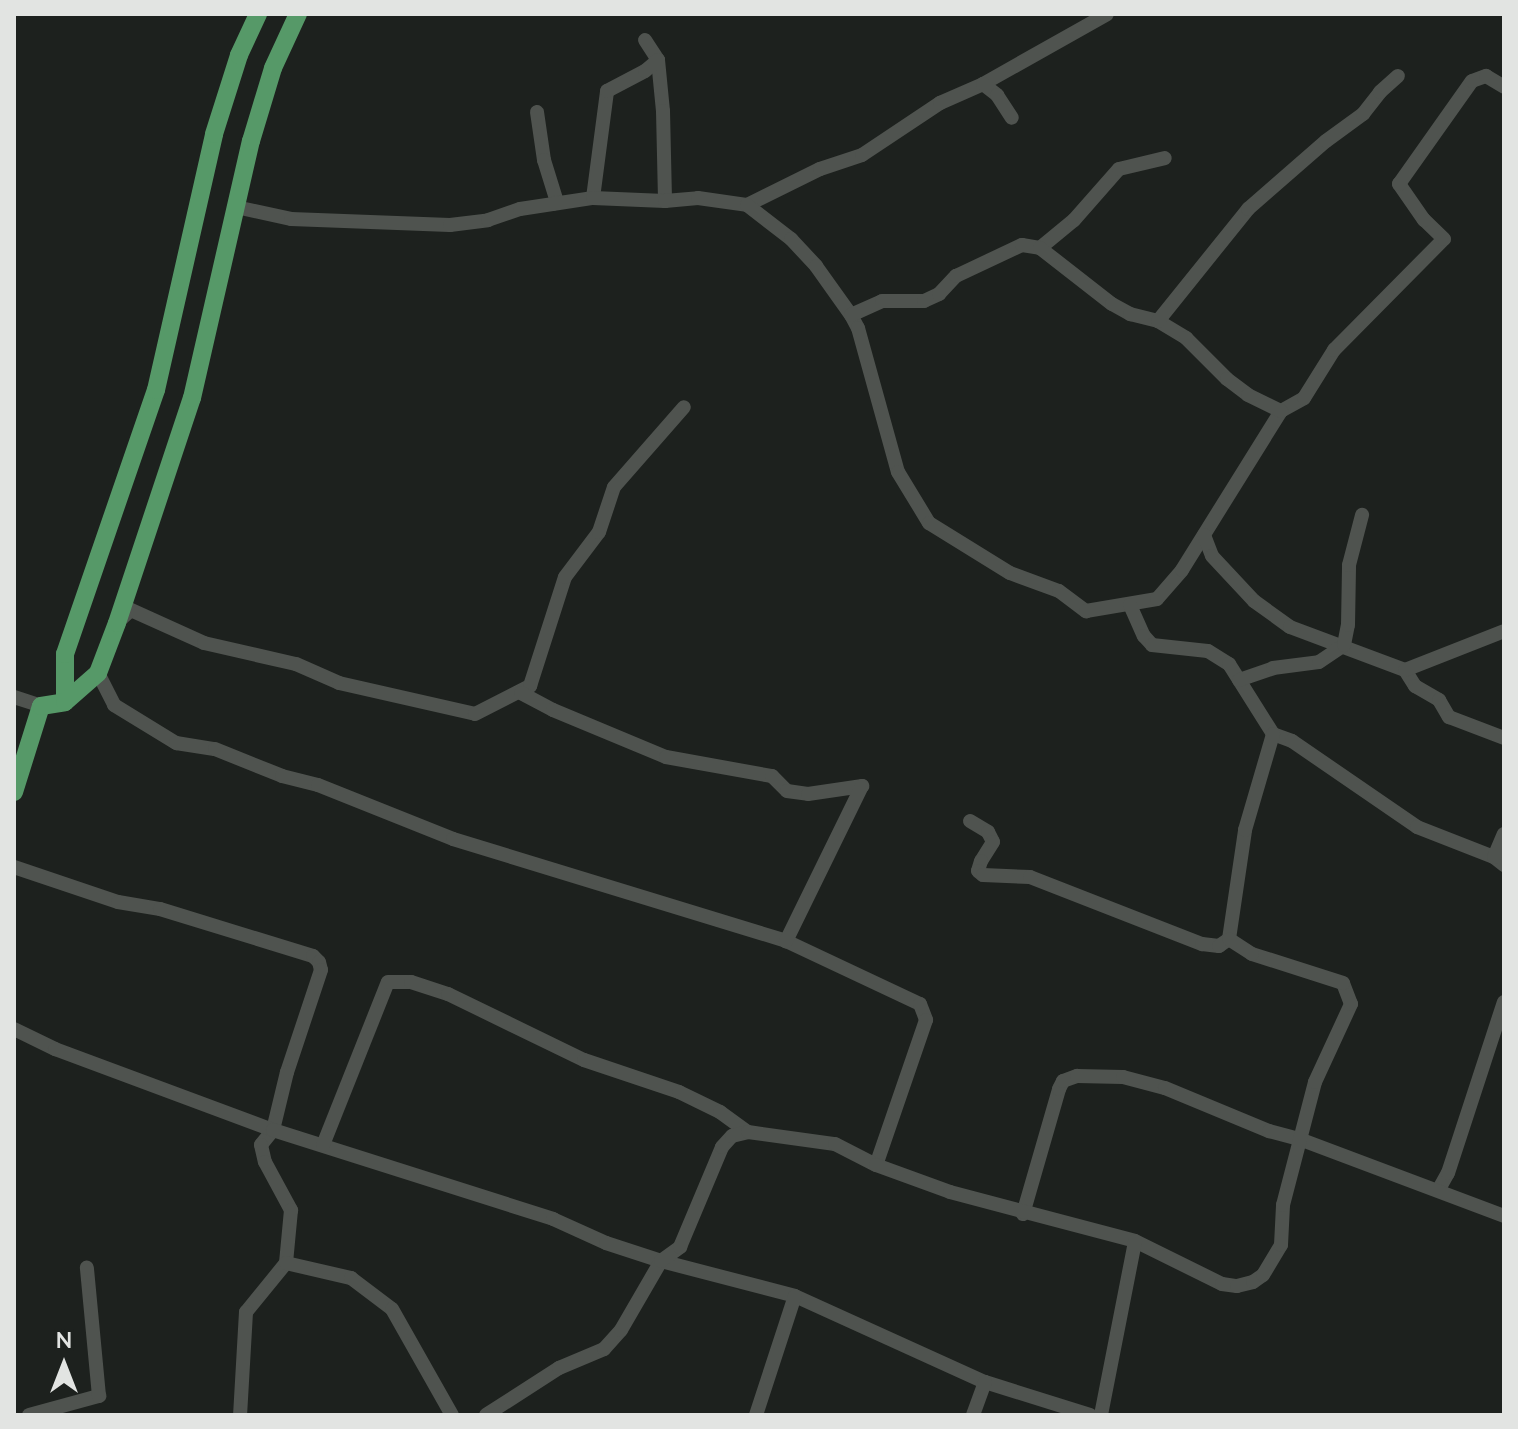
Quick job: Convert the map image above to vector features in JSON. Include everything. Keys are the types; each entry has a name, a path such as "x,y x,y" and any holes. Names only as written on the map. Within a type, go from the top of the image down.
{"main road":[{"path":"65,702 65,654 156,390 214,134 239,55 258,14"},
{"path":"14,792 41,706 65,702 98,673 117,623 192,398 251,141 273,68 298,14"}],"street":[{"path":"747,205 820,169 862,155 940,103 983,84 1107,14"},
{"path":"645,40 658,60 663,111 665,201"},
{"path":"593,198 607,91 645,71 658,60"},
{"path":"1158,321 1248,209 1326,141 1363,114 1380,92 1398,76"},
{"path":"236,207 291,219 450,225 593,198 665,201 698,198 747,205 791,239 816,266 851,315 858,328 898,472 929,523 1010,573 1059,591 1086,611 1157,599 1182,570 1281,411 1304,398 1334,350 1444,239 1424,220 1399,184 1472,81 1486,76 1504,87"},
{"path":"983,84 997,95 1012,118"},
{"path":"537,112 544,160 557,202 553,204"},
{"path":"1040,248 1074,220 1119,169 1165,158"},
{"path":"851,315 882,301 924,301 939,294 956,276 1022,245 1040,248 1112,304 1130,314 1158,321 1186,338 1248,395 1281,411"},
{"path":"117,623 131,610 204,643 296,664 339,683 475,714 530,686 565,577 599,532 614,487 684,407"},
{"path":"1239,680 1273,668 1319,662 1344,645 1348,625 1349,565 1362,515"},
{"path":"1204,535 1212,556 1254,601 1290,627 1405,670 1415,686 1439,700 1449,717 1504,738"},
{"path":"1130,605 1152,645 1208,651 1229,664 1273,734 1292,741 1417,827 1499,861 1504,834"},
{"path":"1405,670 1504,631"},
{"path":"98,673 114,705 176,743 215,749 282,776 318,785 453,839 786,941 920,1004 926,1020 876,1165"},
{"path":"521,693 553,710 666,757 772,776 787,791 808,794 862,786 786,941"},
{"path":"14,697 41,706"},
{"path":"970,821 988,832 993,842 981,861 978,871 983,875 1030,877 1202,944 1219,946 1229,939 1245,830 1273,734"},
{"path":"14,867 118,902 160,909 298,951 319,962 321,970 287,1072 273,1130 261,1145 265,1162 291,1205 286,1263 246,1312 240,1415"},
{"path":"486,1415 559,1368 604,1349 621,1330 661,1261 680,1247 722,1147 732,1136 748,1132 835,1144 876,1165 1023,1214 1135,1241 1222,1284 1253,1282 1263,1275 1281,1245 1283,1205 1315,1082 1351,1004 1343,983 1252,954 1229,939"},
{"path":"323,1145 388,982 411,982 478,1007 584,1060 679,1092 720,1112 748,1132"},
{"path":"1439,1189 1498,1044 1504,1002"},
{"path":"14,1029 55,1049 273,1130 553,1219 606,1243 661,1261 795,1296 985,1382 1090,1415"},
{"path":"1023,1214 1059,1089 1069,1076 1123,1077 1165,1088 1269,1131 1439,1189 1504,1216"},
{"path":"1101,1415 1135,1241"},
{"path":"286,1263 351,1278 392,1309 452,1415"},
{"path":"29,1415 99,1396 87,1268"},
{"path":"756,1415 795,1296"},
{"path":"973,1415 985,1382"}]}
